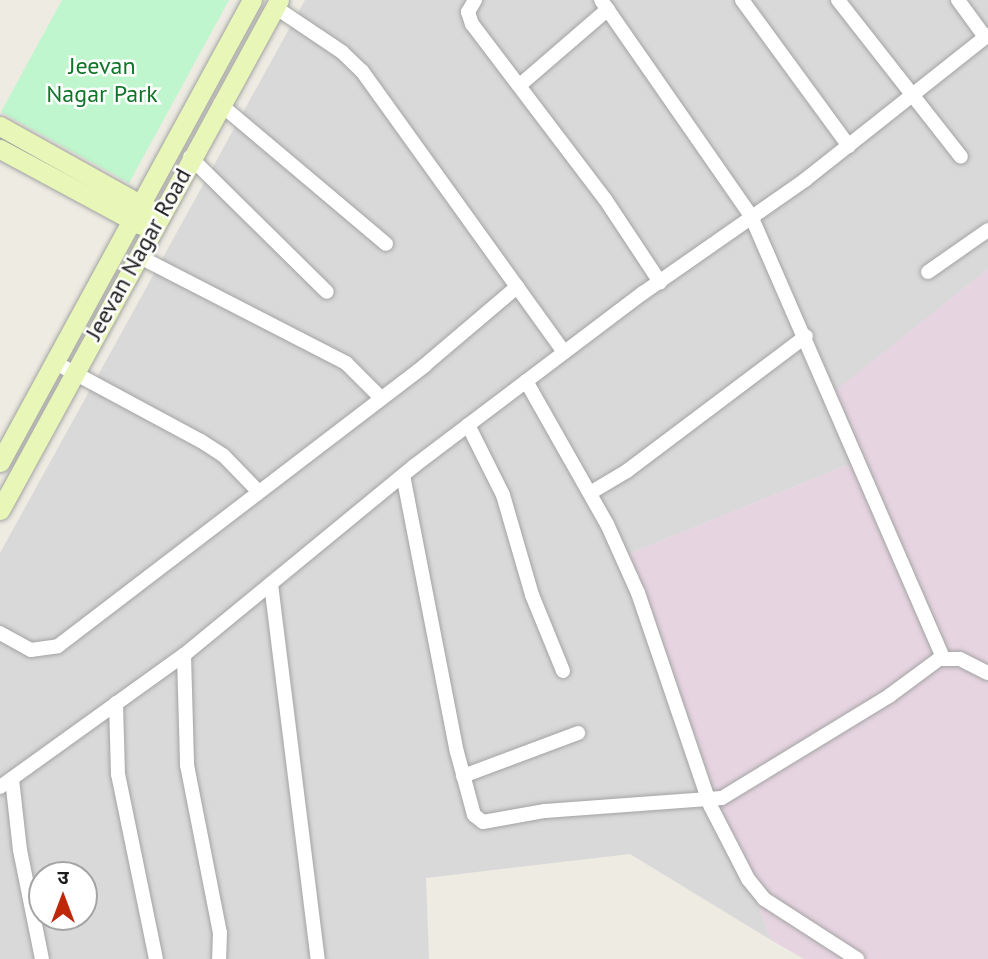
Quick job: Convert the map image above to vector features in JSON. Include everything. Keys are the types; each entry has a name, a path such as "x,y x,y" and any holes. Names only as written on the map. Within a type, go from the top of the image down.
{"street":[{"name":"Jeevan Nagar Road","path":"0,462 252,0"},
{"path":"475,0 469,19 520,85 660,282"},
{"path":"742,0 849,146"},
{"path":"838,0 961,157"},
{"path":"42,959 6,783 184,655 403,475 564,352 913,97 987,36 958,0"},
{"name":"Jeevan Nagar Road","path":"0,510 277,4"},
{"path":"277,4 342,52 362,71 564,352"},
{"path":"520,85 605,5 751,216 806,336 943,657"},
{"path":"220,104 386,244"},
{"path":"0,126 136,213"},
{"path":"0,149 155,223"},
{"path":"191,157 327,292"},
{"path":"928,272 988,230"},
{"path":"138,256 346,363 381,398"},
{"path":"0,633 32,650 58,646 257,490 381,398 517,287"},
{"path":"590,493 627,471 806,336"},
{"path":"54,362 207,445 257,490"},
{"path":"526,382 590,493 642,602 708,800 755,889 857,959"},
{"path":"468,425 503,495 532,595 564,671"},
{"path":"403,475 463,776 474,815 483,822 545,811 726,797 943,657 960,659 988,673"},
{"path":"271,584 318,959"},
{"path":"184,655 187,765 220,933 219,959"},
{"path":"116,704 118,774 156,959"},
{"path":"463,776 578,733"}],"shaded area":[{"path":"305,0 988,0 988,269 836,391 865,458 626,555 771,940 630,854 426,878 429,959 0,959 0,553"},
{"path":"988,269 988,959 804,959 771,940 626,555 865,458 835,391"}],"green space":[{"name":"Jeevan Nagar Park","path":"62,0 229,0 129,183 1,112"}]}
